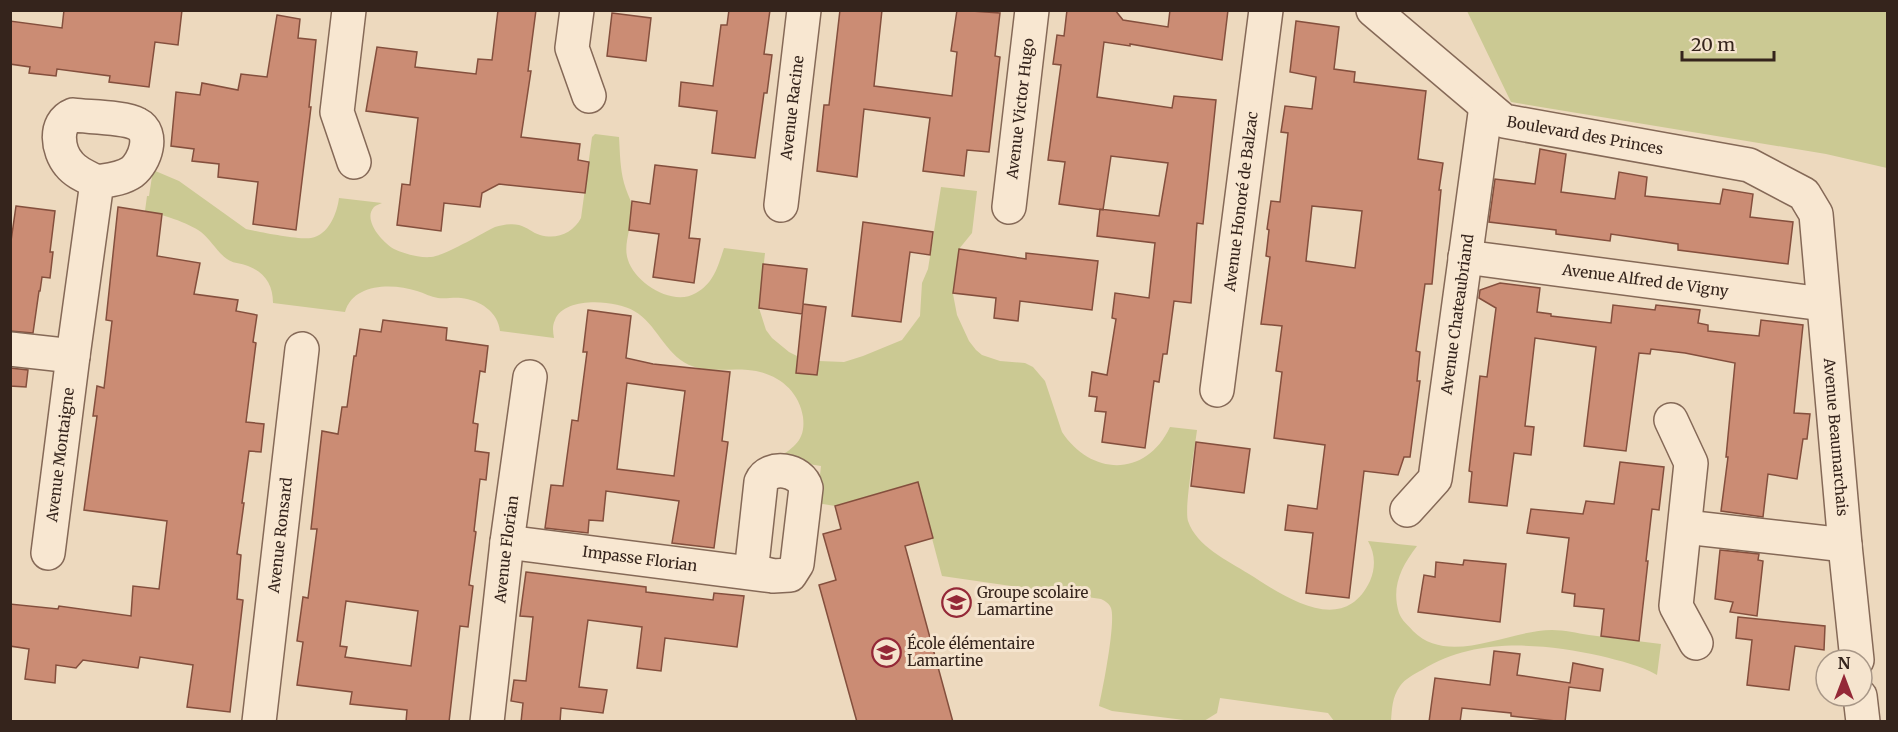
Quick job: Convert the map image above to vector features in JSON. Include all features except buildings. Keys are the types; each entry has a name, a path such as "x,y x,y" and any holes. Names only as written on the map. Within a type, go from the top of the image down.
{"street":[{"path":"350,10 337,112 354,162"},
{"path":"577,10 572,48 589,96"},
{"name":"Avenue Racine","path":"781,205 804,10"},
{"name":"Avenue Victor Hugo","path":"1009,207 1032,10"},
{"name":"Avenue Honoré de Balzac","path":"1217,390 1266,10"},
{"name":"Boulevard des Princes","path":"1373,10 1504,121 1749,165 1804,194 1816,214"},
{"name":"Avenue Chateaubriand","path":"1407,510 1435,479 1486,106"},
{"name":"Avenue Montaigne","path":"48,553 72,356 97,182"},
{"name":"Avenue Beaumarchais","path":"1816,214 1856,648"},
{"name":"Avenue Alfred de Vigny","path":"1466,257 1824,304"},
{"path":"10,349 72,356"},
{"name":"Avenue Ronsard","path":"259,722 302,350"},
{"name":"Avenue Florian","path":"487,722 507,542 531,377"},
{"path":"1671,420 1691,463 1676,606 1696,643"},
{"path":"1685,526 1845,545"},
{"name":"Impasse Florian","path":"507,542 772,576"}],"shaded area":[{"path":"1467,11 1887,11 1887,168 1826,154 1511,102"},
{"path":"595,134 619,137 623,177 632,205 626,247 628,260 638,277 666,295 687,297 702,289 711,279 724,248 765,253 759,308 766,330 789,352 819,361 844,362 902,340 920,316 922,283 928,269 941,187 977,191 972,233 959,249 953,294 957,315 969,341 982,355 1000,361 1025,363 1033,367 1045,381 1062,432 1074,447 1088,457 1103,463 1118,465 1133,463 1160,444 1170,427 1197,430 1187,514 1192,530 1205,546 1296,601 1329,610 1345,607 1358,598 1370,581 1374,560 1368,541 1417,546 1399,578 1397,604 1403,621 1428,641 1444,646 1461,647 1552,630 1661,644 1657,675 1601,656 1556,648 1509,646 1464,652 1442,659 1413,675 1404,681 1395,694 1391,721 1334,721 1328,713 1220,698 1217,713 1204,721 1112,711 1099,706 1112,627 1111,608 1108,603 1101,599 942,576 917,482 835,506 817,503 821,466 776,459 797,443 802,432 803,417 797,398 776,378 758,371 711,370 689,365 673,353 642,317 626,307 615,304 591,302 569,307 560,312 553,327 554,338 500,331 499,324 492,313 475,301 438,298 407,288 386,286 365,291 356,295 349,302 345,312 273,303 269,284 257,271 227,259 205,235 196,229 174,219 145,211 153,170 179,181 246,229 279,235 311,238 323,233 331,222 339,198 382,203 375,206 371,212 375,231 394,249 417,256 437,256 495,227 507,225 516,224 540,235 558,236 574,228 581,218 592,137"}],"place":[{"name":"Groupe scolaire Lamartine","path":"956,602"},
{"name":"École élémentaire Lamartine","path":"886,653"}]}
